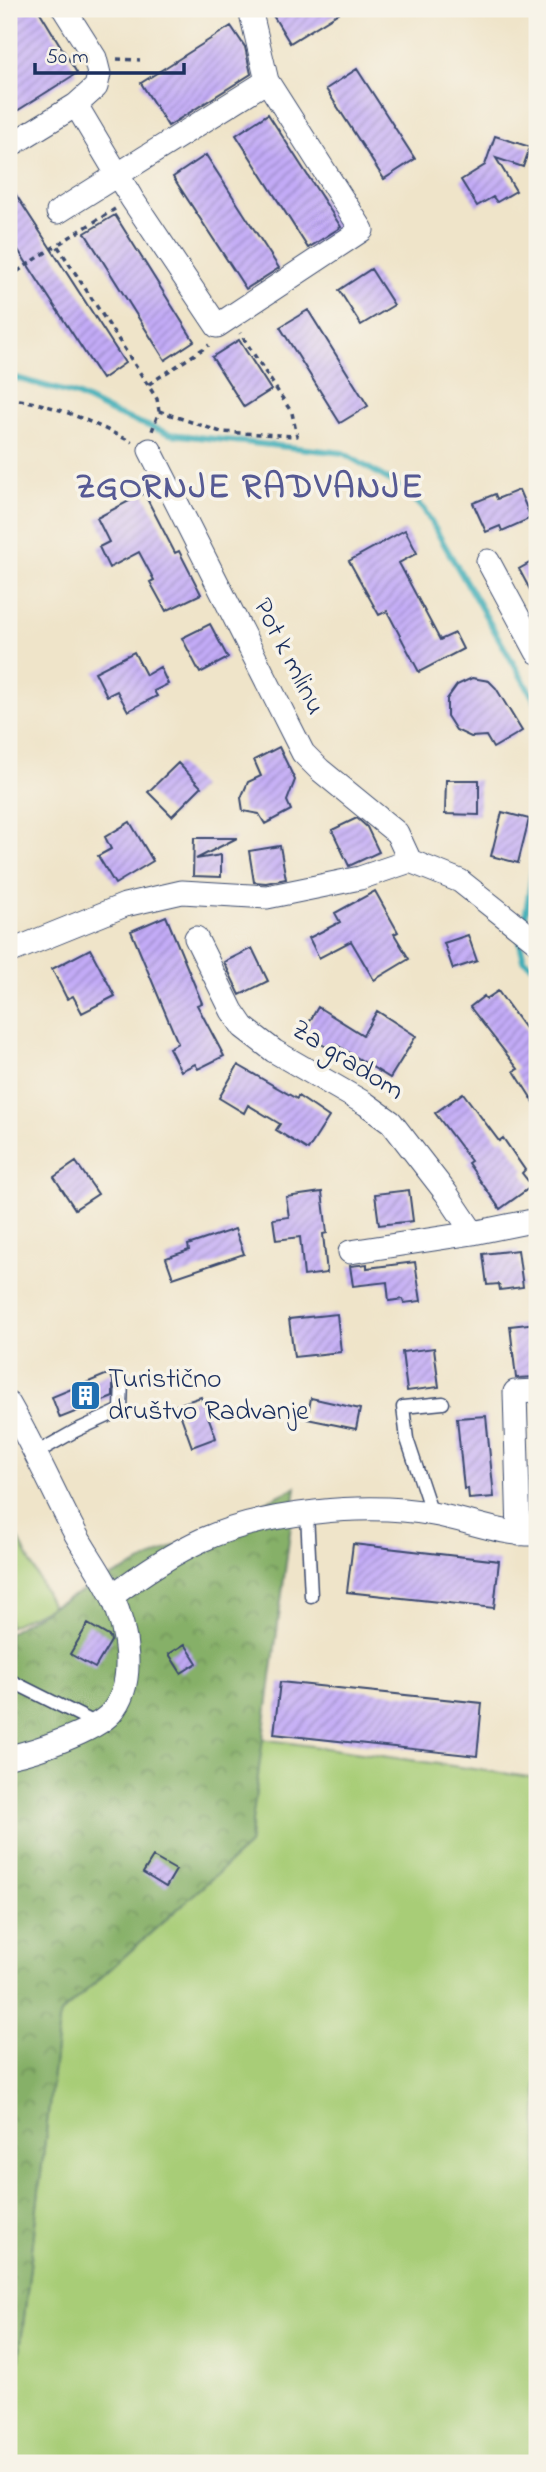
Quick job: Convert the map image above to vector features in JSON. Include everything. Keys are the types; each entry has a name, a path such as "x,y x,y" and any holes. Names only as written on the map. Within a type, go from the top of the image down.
{"street":[{"path":"9,146 76,105 96,87 99,74 95,58 64,9"},
{"path":"76,105 132,199 224,322 362,230 267,80 250,9"},
{"path":"58,212 267,80"},
{"name":"Pot k mlinu","path":"150,450 303,753 397,833 410,861"},
{"path":"488,561 537,652"},
{"path":"11,951 125,905 181,892 267,897 360,878 410,861 460,881 535,941"},
{"name":"Za gradom","path":"196,938 232,1011 243,1027 274,1051 366,1104 391,1122 473,1233"},
{"path":"350,1252 537,1220"},
{"path":"112,1597 152,1566 202,1540 243,1525 307,1514 375,1508 432,1514 528,1534 516,1392 537,1391"},
{"path":"9,1404 72,1528 112,1597 124,1642 126,1681 110,1714 97,1724 35,1752 11,1748"}],"lane":[{"path":"36,1453 121,1410 122,1379"},
{"path":"432,1514 407,1439 403,1408 443,1404"},
{"path":"307,1514 311,1596"},
{"path":"13,1682 97,1724"}],"path":[{"path":"9,277 132,199"},
{"path":"57,245 149,384 157,399 159,411 155,423"},
{"path":"149,384 213,342 224,322 292,413 297,436 221,432 159,411"},
{"path":"9,399 29,400 89,421 150,450"},
{"path":"11,1748 17,1699 13,1682"}],"green space":[{"path":"296,1487 249,1845 60,2014 19,2360 9,2386 9,1633 52,1606"},
{"path":"9,1519 52,1606 9,1627"},
{"path":"262,1739 537,1778 537,2463 9,2463 9,2386 19,2360 60,2014 249,1845"}],"building":[{"path":"9,9 38,9 77,73 9,116"},
{"path":"269,9 345,9 290,43"},
{"path":"231,26 245,47 251,74 168,126 141,83"},
{"path":"357,69 415,159 384,179 326,89"},
{"path":"268,114 341,227 308,248 236,135"},
{"path":"495,136 530,147 523,167 496,158 516,191 497,202 493,197 477,206 461,180 485,165"},
{"path":"206,155 279,268 246,289 173,177"},
{"path":"9,184 125,363 102,379 9,236"},
{"path":"115,215 194,341 165,360 85,233"},
{"path":"371,269 394,305 361,325 339,290"},
{"path":"308,310 368,406 340,423 280,327"},
{"path":"239,340 271,390 244,407 212,357"},
{"path":"519,490 531,518 502,531 500,526 486,532 473,503 495,494 497,499"},
{"path":"144,493 175,553 179,551 201,594 166,611 150,582 154,580 139,552 109,568 99,547 109,542 97,518"},
{"path":"405,530 417,553 399,563 440,640 455,633 463,649 419,672 387,611 379,615 349,561"},
{"path":"537,559 537,603 519,569"},
{"path":"210,624 228,658 200,673 182,638"},
{"path":"134,652 146,675 160,667 168,684 154,691 157,696 128,711 117,691 107,696 95,672"},
{"path":"472,678 489,681 496,688 522,731 493,748 486,736 471,737 456,730 447,716 447,699 457,685"},
{"path":"279,747 295,780 287,801 291,810 265,824 259,814 243,811 241,798 248,782 261,776 254,760"},
{"path":"178,763 201,787 172,816 148,792"},
{"path":"446,780 479,780 479,815 445,814"},
{"path":"502,812 529,819 518,863 491,856"},
{"path":"357,818 367,827 379,852 349,866 332,830"},
{"path":"130,822 153,861 115,884 98,856 111,849 105,837"},
{"path":"194,838 237,838 196,859 221,855 221,877 193,876"},
{"path":"280,846 286,879 266,883 254,882 249,851"},
{"path":"375,891 398,932 394,934 409,959 374,980 351,941 319,958 309,938 340,922 335,913"},
{"path":"166,916 202,1003 197,1005 224,1056 198,1069 195,1064 181,1071 169,1048 178,1043 131,931"},
{"path":"468,935 477,961 453,969 444,943"},
{"path":"252,948 268,981 240,995 224,962"},
{"path":"90,949 115,996 82,1013 73,996 67,999 52,969"},
{"path":"498,991 537,1045 537,1107 514,1071 518,1069 470,1007 484,996 486,999"},
{"path":"318,1007 363,1035 377,1011 416,1036 390,1078 337,1045 333,1051 303,1033"},
{"path":"238,1065 297,1099 298,1096 329,1117 308,1150 276,1130 280,1124 248,1105 244,1113 219,1098"},
{"path":"463,1093 499,1141 503,1138 525,1170 522,1173 532,1186 500,1209 468,1163 471,1161 435,1113"},
{"path":"76,1162 98,1194 75,1209 54,1177"},
{"path":"409,1190 413,1221 379,1225 375,1194"},
{"path":"322,1192 327,1233 323,1234 327,1273 304,1276 300,1237 276,1240 273,1219 289,1217 286,1197"},
{"path":"235,1229 244,1254 173,1278 166,1258 189,1250 188,1245"},
{"path":"518,1250 523,1287 500,1290 499,1284 487,1285 483,1254"},
{"path":"415,1262 421,1301 389,1301 387,1282 353,1286 350,1266 367,1264 367,1268"},
{"path":"337,1314 341,1352 294,1357 289,1319"},
{"path":"537,1323 537,1377 516,1378 510,1326"},
{"path":"434,1348 439,1387 407,1391 402,1352"},
{"name":"Turistično društvo Radvanje","path":"110,1373 113,1397 60,1418 52,1397"},
{"path":"201,1397 216,1438 192,1447 177,1405"},
{"path":"311,1398 360,1409 356,1429 307,1419"},
{"path":"486,1416 494,1497 469,1499 468,1488 464,1489 457,1418"},
{"path":"353,1544 499,1561 494,1608 347,1592"},
{"path":"88,1624 110,1637 111,1641 95,1668 70,1654"},
{"path":"185,1644 197,1663 181,1673 169,1654"},
{"path":"280,1682 482,1703 477,1756 274,1734"},
{"path":"153,1857 176,1870 166,1887 143,1873"}],"waterway":[{"path":"9,376 77,395 113,413 170,434 343,453 394,483 423,508 537,704"},
{"path":"524,925 537,841"},
{"path":"522,936 520,943 524,960 537,969"}],"place":[{"name":"Turistično društvo Radvanje","path":"85,1396"}],"district":[{"name":"ZGORNJE RADVANJE","path":"250,488"}]}
